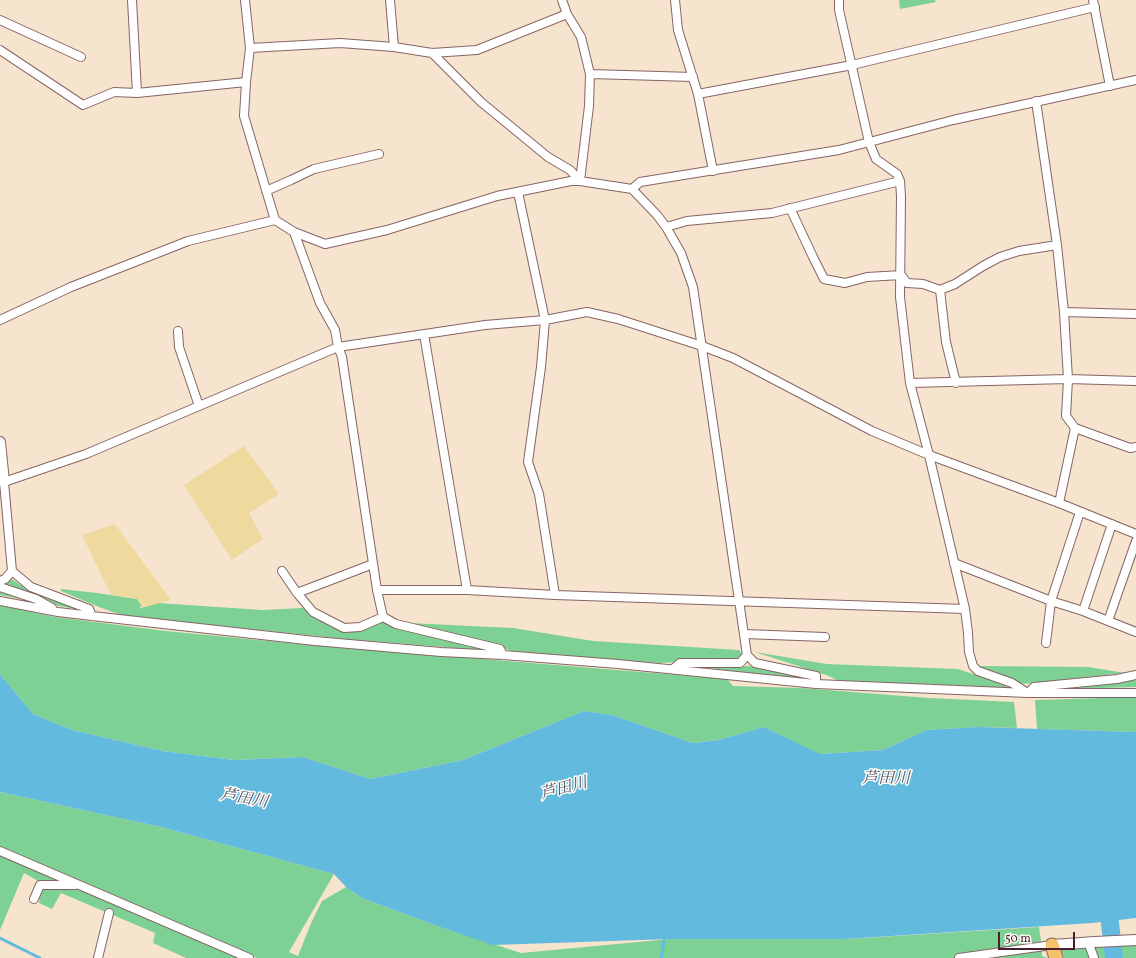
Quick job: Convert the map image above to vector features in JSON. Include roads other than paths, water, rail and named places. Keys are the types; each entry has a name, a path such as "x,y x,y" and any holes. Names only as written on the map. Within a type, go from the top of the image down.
{"street":[{"path":"132,0 137,93"},
{"path":"244,0 250,48 244,116 275,220 294,232 325,244 387,230 497,196 580,181 632,189 658,215 681,253 693,287 747,655 755,663 816,676 816,684"},
{"path":"390,0 394,48"},
{"path":"562,0 567,14 580,37 590,74 589,106 580,181"},
{"path":"675,0 678,30 698,94 713,171"},
{"path":"839,0 839,10 869,142 876,159 897,174 900,181 902,196 900,297 910,383 929,455 965,609 969,652 973,666 978,671 1012,683 1028,693"},
{"path":"698,94 852,65 1094,4 1110,86"},
{"path":"250,48 340,43 432,53 477,50 567,14"},
{"path":"0,20 81,57"},
{"path":"0,50 83,105 114,92 137,93 246,82"},
{"path":"432,53 481,102 548,157 570,170 580,181"},
{"path":"590,74 693,77"},
{"path":"632,189 640,182 839,150 952,120 1136,80"},
{"path":"1036,101 1057,245 1064,312 1068,379 1066,416 1075,428 1130,448 1136,447"},
{"path":"266,190 292,180 314,169 379,154"},
{"path":"666,227 687,221 772,213 900,181"},
{"path":"518,192 545,320 541,367 528,462 539,494 555,595"},
{"path":"790,208 824,279 845,283 867,277 901,275"},
{"path":"0,320 71,287 188,241 275,220"},
{"path":"294,232 320,304 335,330 338,347 342,357 377,590 383,617 396,624 500,649 503,655"},
{"path":"901,275 907,283 923,284 940,290 955,284 1000,257 1019,251 1057,245"},
{"path":"940,290 946,342 956,383"},
{"path":"4,482 86,454 338,347 485,325 545,320 587,312 618,319 702,346 733,358 872,431 929,455 1059,503 1136,534"},
{"path":"1064,312 1136,314"},
{"path":"178,331 179,347 199,406"},
{"path":"424,334 466,590"},
{"path":"910,383 1068,379 1136,381"},
{"path":"1059,503 1075,428"},
{"path":"0,442 12,571 31,587 89,609 92,616"},
{"path":"1046,643 1051,601 1080,512"},
{"path":"1083,611 1112,524"},
{"path":"1108,621 1136,541"},
{"path":"954,563 1051,601 1136,630"},
{"path":"297,593 373,564"},
{"path":"0,581 5,579 12,571"},
{"path":"282,571 297,593 313,612 344,628 360,627 383,617"},
{"path":"0,587 36,599 58,612"},
{"path":"377,590 466,590 555,595 965,609"},
{"path":"0,601 58,612 316,641 440,652 503,655 673,669 816,684 1028,693 1136,693"},
{"path":"744,634 826,637"},
{"path":"673,669 680,663 740,663 747,655"},
{"path":"1028,693 1034,687 1117,679 1136,675"},
{"path":"2,853 248,958"},
{"path":"34,899 40,885 79,885"},
{"path":"98,958 109,913"},
{"path":"959,958 1054,952 1091,942 1136,940"},
{"path":"1091,942 1094,958"}],"water":[{"name":"芦田川","path":"0,674 33,714 72,730 163,751 234,760 303,757 370,779 463,760 584,711 612,715 693,743 718,740 764,727 820,754 883,750 927,730 978,727 1136,732 1136,918 1092,923 845,939 670,939 493,945 362,898 346,887 334,874 161,827 0,792"}],"waterway":[{"path":"1107,897 1114,958"},
{"path":"661,958 665,936"},
{"path":"0,938 40,958"}]}
